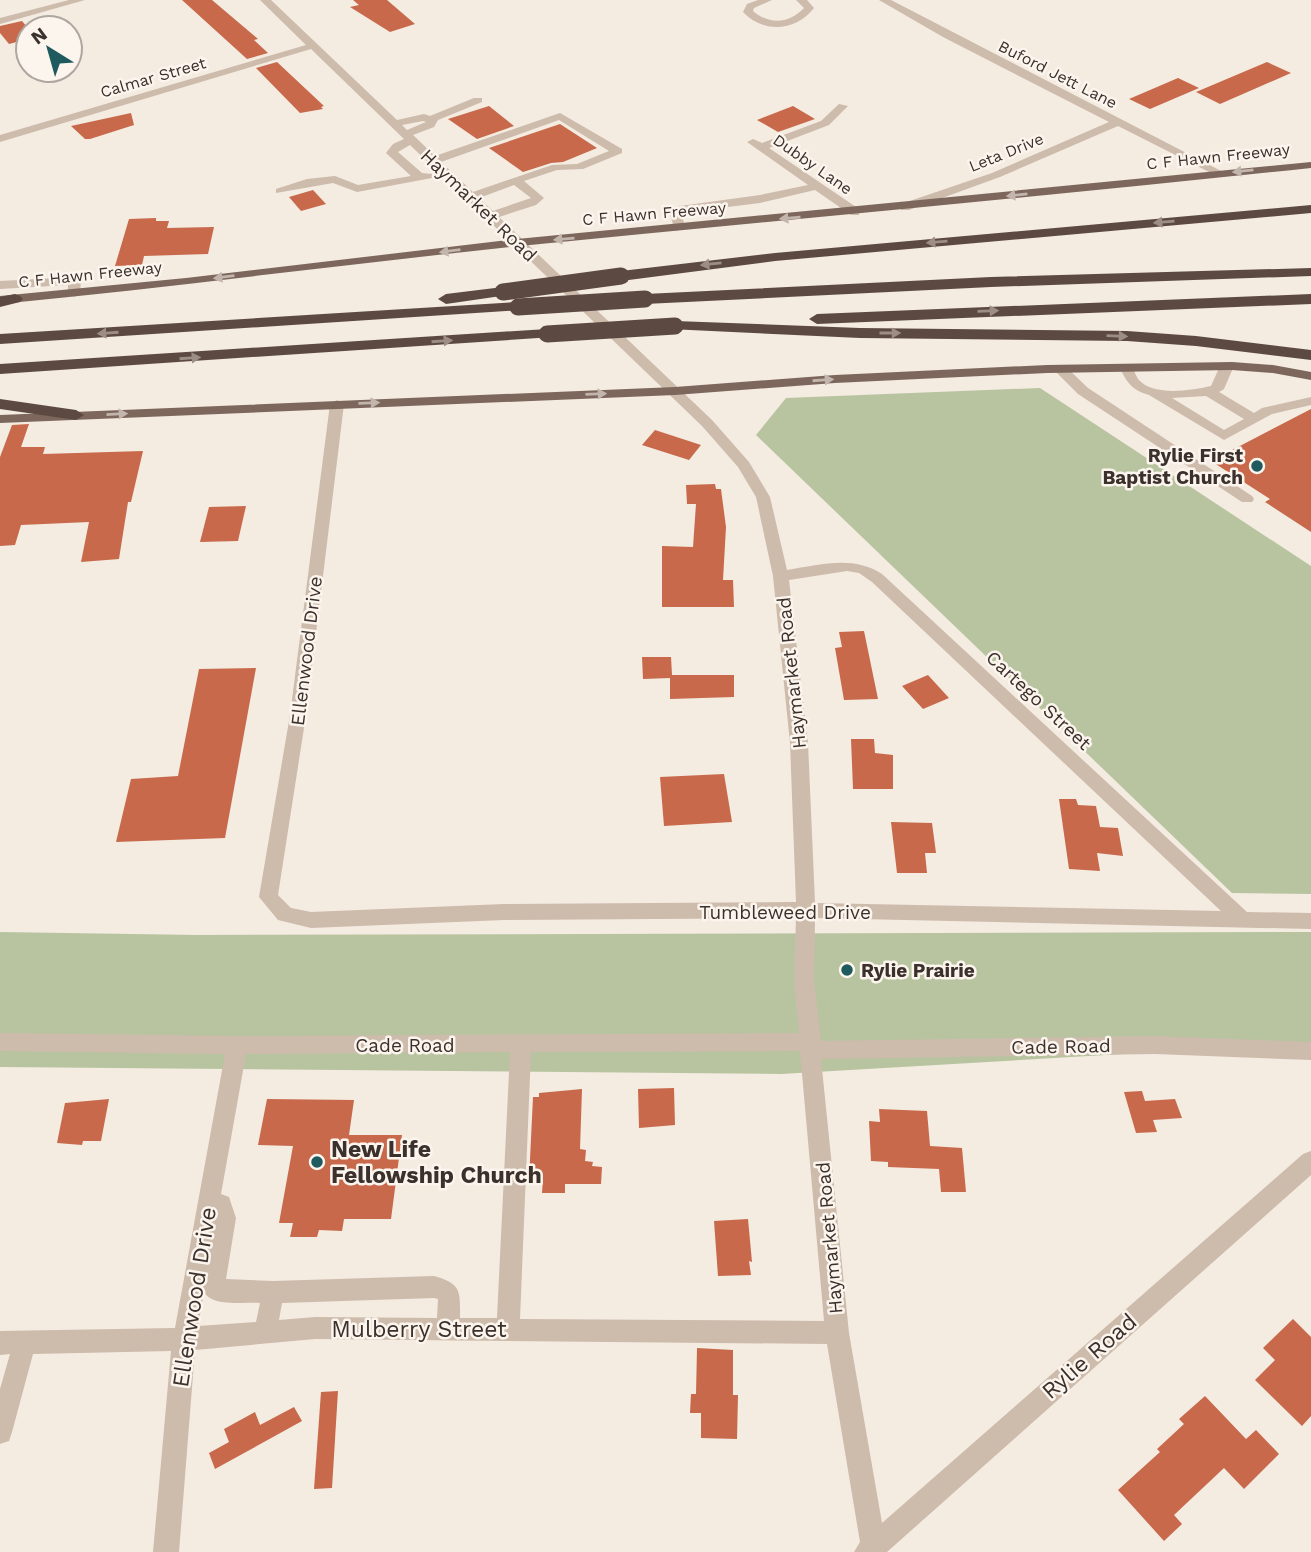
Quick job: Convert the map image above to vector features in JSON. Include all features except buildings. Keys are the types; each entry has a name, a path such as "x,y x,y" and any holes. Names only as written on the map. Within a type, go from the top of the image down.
{"highway":[{"path":"176,329 503,292 775,257 1308,209"},
{"path":"991,282 1311,260"},
{"path":"0,339 645,299 991,282 1311,272"},
{"path":"0,369 675,326 1311,299"},
{"path":"1188,304 1311,306"},
{"path":"675,326 1127,336 1196,341 1311,355"},
{"path":"0,404 76,415"}],"main road":[{"path":"1273,168 1311,152"},
{"name":"C F Hawn Freeway","path":"5,300 517,243 855,212 1311,165"},
{"path":"0,419 674,391 835,379 1060,369 1227,366 1273,369 1311,376"}],"street":[{"path":"0,21 80,0"},
{"name":"Haymarket Road","path":"265,0 674,391 744,465 763,497 781,576 799,743 806,911 804,981 838,1333 871,1550"},
{"path":"767,0 750,6 748,12 759,22 773,25 784,24 804,14 809,8 801,0"},
{"name":"Buford Jett Lane","path":"884,0 947,35 1219,173"},
{"name":"Calmar Street","path":"0,139 315,46"},
{"path":"395,124 413,119 431,119 478,100"},
{"name":"Dubby Lane","path":"842,106 825,123 757,144 855,212"},
{"path":"433,161 560,116 618,152 579,167 556,167 471,197"},
{"path":"419,177 392,153 409,137 430,125 433,121 431,119"},
{"name":"Leta Drive","path":"905,207 996,175 1118,122"},
{"path":"279,191 307,182 335,179 357,189 395,184 445,172"},
{"path":"490,216 532,203 538,198 515,180"},
{"path":"679,228 676,215 684,209 760,199 818,186"},
{"path":"0,285 75,281 75,293"},
{"path":"1154,393 1209,392 1217,389 1227,366"},
{"path":"1127,368 1133,382 1224,436 1267,411 1311,401"},
{"path":"1060,369 1083,391 1247,499"},
{"path":"1209,392 1254,419"},
{"name":"Ellenwood Drive","path":"268,897 298,715 337,404"},
{"name":"Cartego Street","path":"781,576 847,566 863,569 877,578 1244,921"},
{"name":"Tumbleweed Drive","path":"268,897 285,915 311,919 504,912 806,911 1311,922"},
{"name":"Cade Road","path":"0,1042 237,1045 1155,1045 1311,1051"},
{"name":"Ellenwood Drive","path":"166,1552 184,1339 237,1045"},
{"path":"508,1329 522,1045"},
{"name":"Rylie Road","path":"871,1550 1311,1161"},
{"path":"208,1204 222,1204 225,1218 213,1287 215,1290 273,1292 434,1287 449,1294 448,1329"},
{"path":"265,1332 273,1292"},
{"name":"Mulberry Street","path":"0,1343 184,1339 315,1328 838,1333"},
{"path":"0,1432 25,1342"}],"green space":[{"path":"1040,388 1311,566 1311,894 1232,893 756,435 786,398"},
{"path":"0,932 197,935 1311,932 1311,1043 781,1074 0,1067"}],"place":[{"name":"Rylie First Baptist Church","path":"1257,466"},
{"name":"Rylie Prairie","path":"847,970"},
{"name":"New Life Fellowship Church","path":"317,1162"}]}
